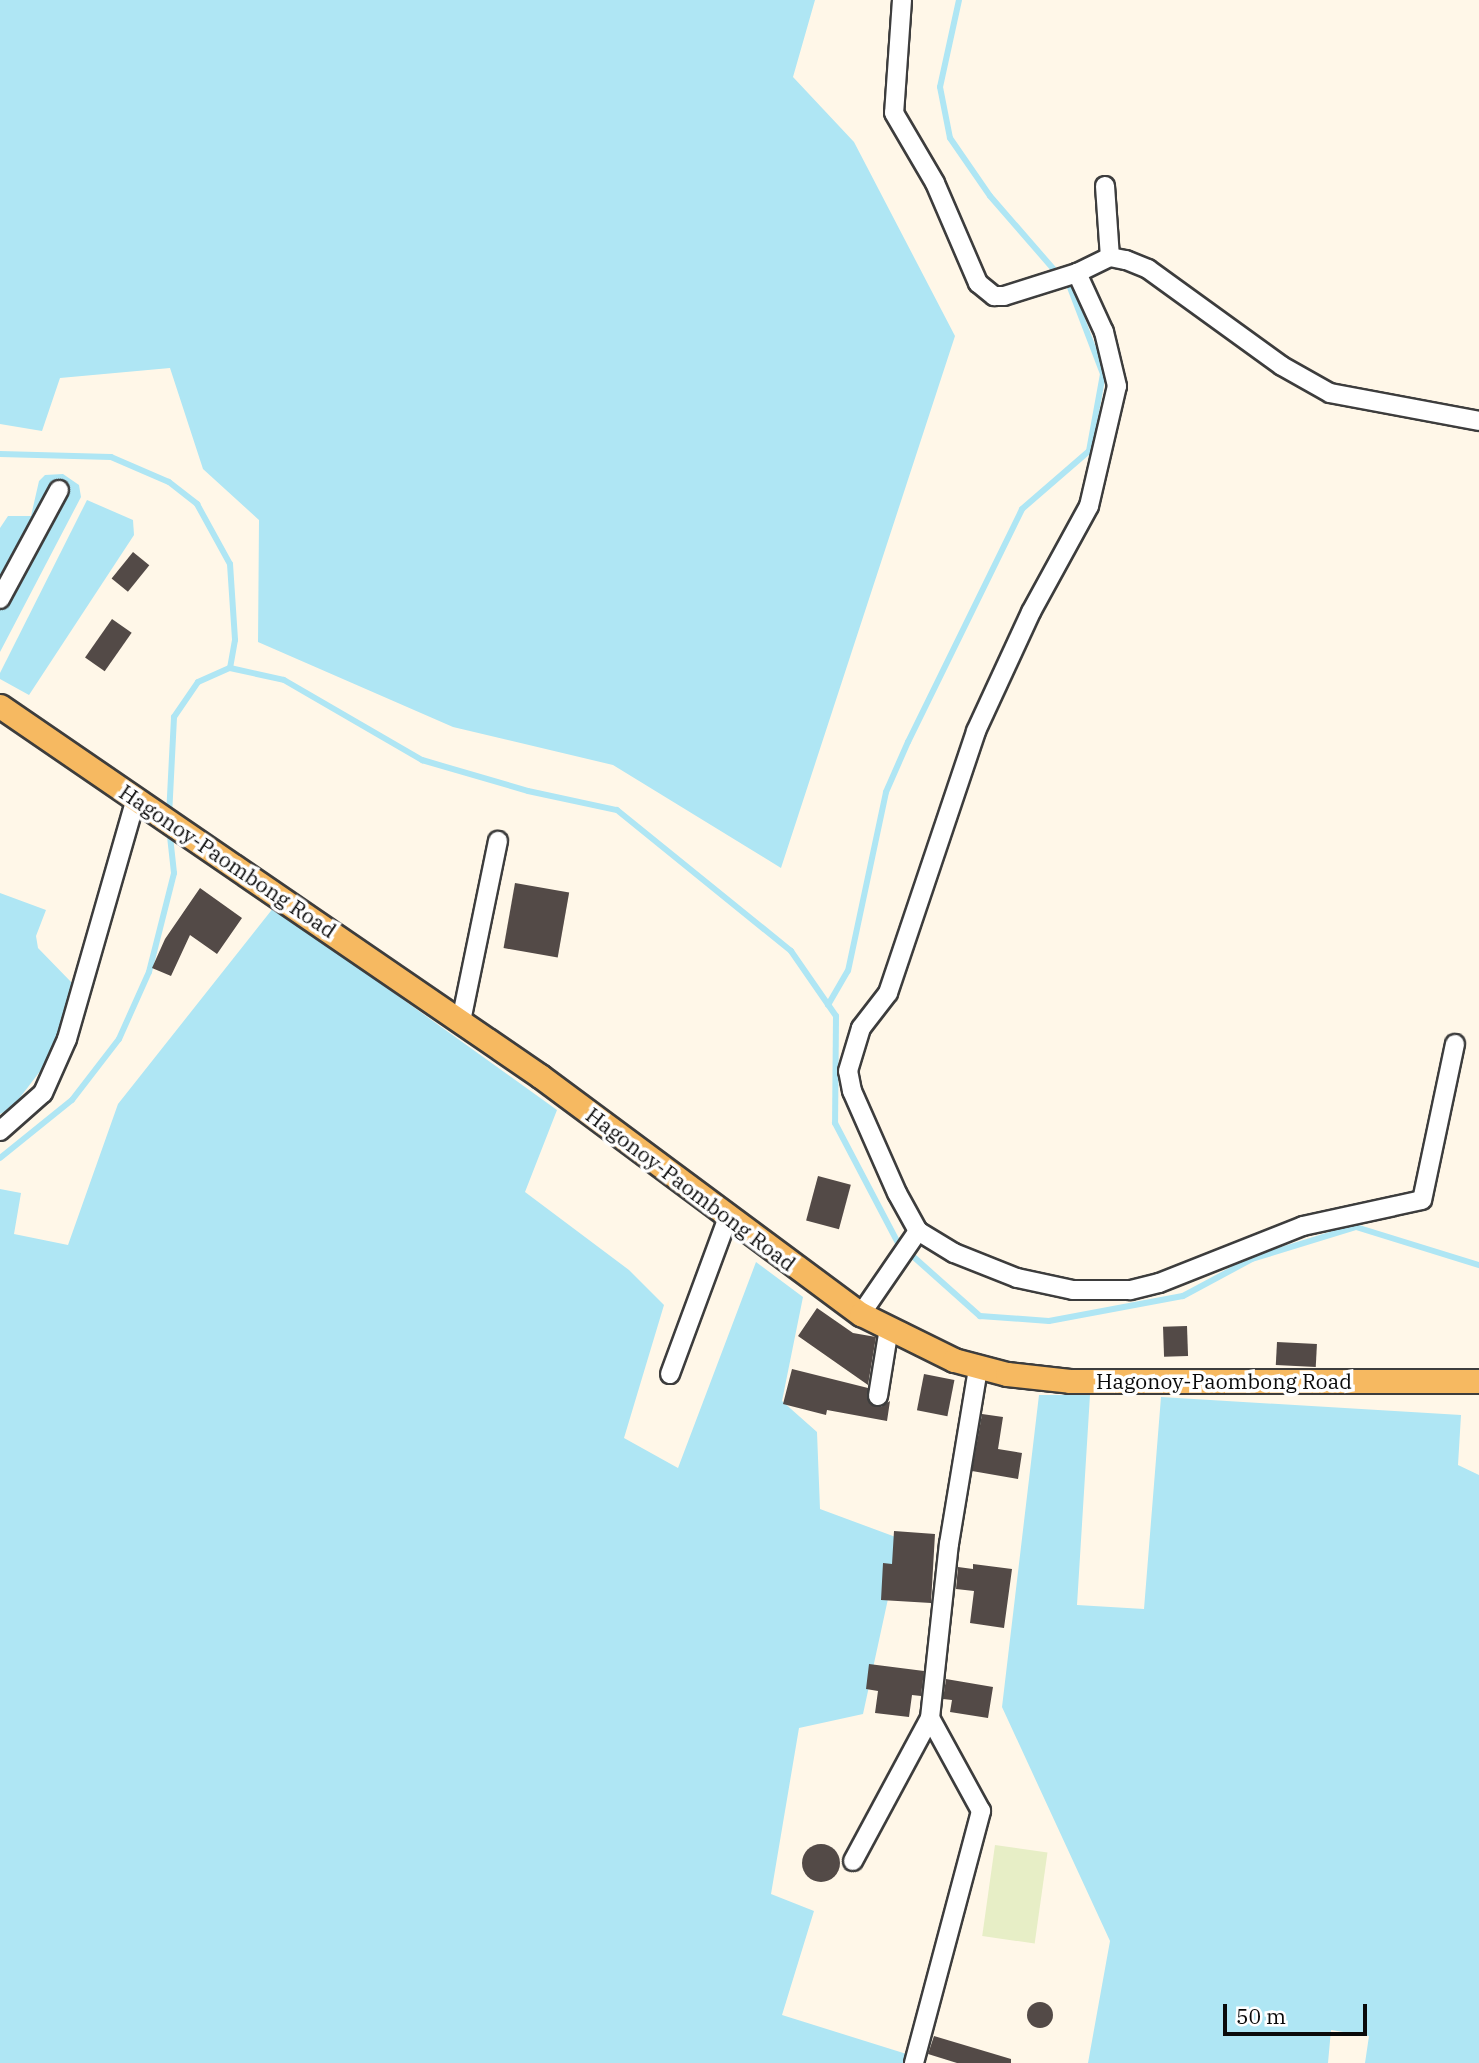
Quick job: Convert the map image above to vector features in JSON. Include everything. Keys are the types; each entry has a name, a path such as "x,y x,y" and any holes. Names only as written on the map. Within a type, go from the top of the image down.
{"main road":[{"name":"Hagonoy-Paombong Road","path":"0,706 195,836 461,1021 861,1314 889,1328 978,1368 1070,1381 1479,1381"}],"street":[{"path":"902,0 894,113 935,183 978,283 994,296 1004,296 1077,273 1110,257 1148,269 1282,366 1330,393 1479,421"},
{"path":"1105,186 1110,257"},
{"path":"913,1238 897,1193 852,1091 848,1070 862,1028 888,993 976,732 1031,611 1089,506 1117,386 1104,332 1077,273"},
{"path":"0,599 59,490"},
{"path":"0,1130 43,1093 67,1039 143,802"},
{"path":"461,1021 498,841"},
{"path":"913,1238 1017,1278 1073,1290 1130,1290 1159,1283 1303,1226 1419,1203 1455,1045"},
{"path":"670,1374 728,1217"},
{"path":"861,1314 913,1238"},
{"path":"878,1396 889,1328"},
{"path":"853,1861 929,1718 949,1544 978,1368"},
{"path":"914,2063 981,1811 929,1718"}],"green space":[{"path":"995,1845 1047,1852 1035,1943 982,1936"}],"water":[{"path":"0,0 815,0 793,77 854,142 955,336 781,868 613,765 453,727 258,642 259,520 203,469 170,368 60,378 42,431 0,424"},
{"path":"63,474 79,485 81,497 0,652 0,528 8,516 31,516 39,481 45,475"},
{"path":"87,500 133,520 134,535 29,695 0,679 0,673"},
{"path":"0,893 46,910 36,936 38,948 73,984 67,1018 41,1070 12,1108 0,1114"},
{"path":"274,907 557,1110 525,1192 629,1270 664,1305 624,1438 678,1468 756,1262 803,1297 782,1401 817,1432 820,1509 901,1539 863,1714 799,1728 771,1894 814,1911 782,2015 913,2056 911,2063 0,2063 0,1189 21,1193 14,1234 68,1245 118,1104"},
{"path":"1039,1395 1090,1395 1077,1605 1144,1609 1161,1397 1461,1415 1458,1465 1479,1475 1479,2063 1365,2063 1369,2036 1331,2030 1328,2063 1088,2063 1110,1941 1002,1707"}],"building":[{"path":"133,552 149,565 128,592 112,578"},
{"path":"112,619 132,633 105,671 85,658"},
{"path":"515,883 569,893 558,958 504,948"},
{"path":"200,888 242,918 217,954 190,935 171,976 152,968 165,939"},
{"path":"818,1176 851,1185 839,1229 806,1220"},
{"path":"817,1308 853,1333 876,1337 868,1385 798,1336"},
{"path":"1187,1326 1188,1356 1164,1357 1163,1327"},
{"path":"1277,1342 1317,1344 1316,1367 1276,1365"},
{"path":"792,1369 868,1388 871,1405 881,1407 890,1401 887,1421 827,1410 826,1415 783,1404"},
{"path":"924,1374 954,1380 947,1416 917,1410"},
{"path":"982,1414 1003,1417 998,1449 1022,1453 1018,1479 972,1471"},
{"path":"894,1531 935,1534 931,1603 881,1600 883,1563 892,1564"},
{"path":"973,1564 1012,1569 1004,1628 970,1623 974,1591 956,1589 958,1567 973,1569"},
{"path":"869,1664 924,1671 921,1696 912,1695 909,1717 875,1713 878,1691 866,1689"},
{"path":"946,1679 993,1687 988,1718 950,1712 952,1700 943,1699"},
{"path":"821,1844 835,1849 840,1863 835,1877 821,1882 807,1877 802,1863 807,1849"},
{"path":"1040,2002 1049,2006 1053,2015 1049,2024 1040,2028 1031,2024 1027,2015 1031,2006"},
{"path":"934,2036 1011,2059 1011,2063 957,2063 928,2054"}],"waterway":[{"path":"959,0 940,87 950,138 990,196 1057,273"},
{"path":"828,1005 848,971 886,792 908,742 1022,509 1089,451 1103,374 1069,285"},
{"path":"0,454 111,457 169,482 197,504 230,564 235,640 230,668"},
{"path":"169,816 174,717 198,682 230,668 284,680 422,760 528,791 617,810 791,951 836,1016 835,1123 898,1243 980,1316 1049,1321 1183,1296 1252,1259 1356,1227 1479,1265"},
{"path":"0,1158 72,1100 119,1039 149,972 174,873 169,827"}]}
